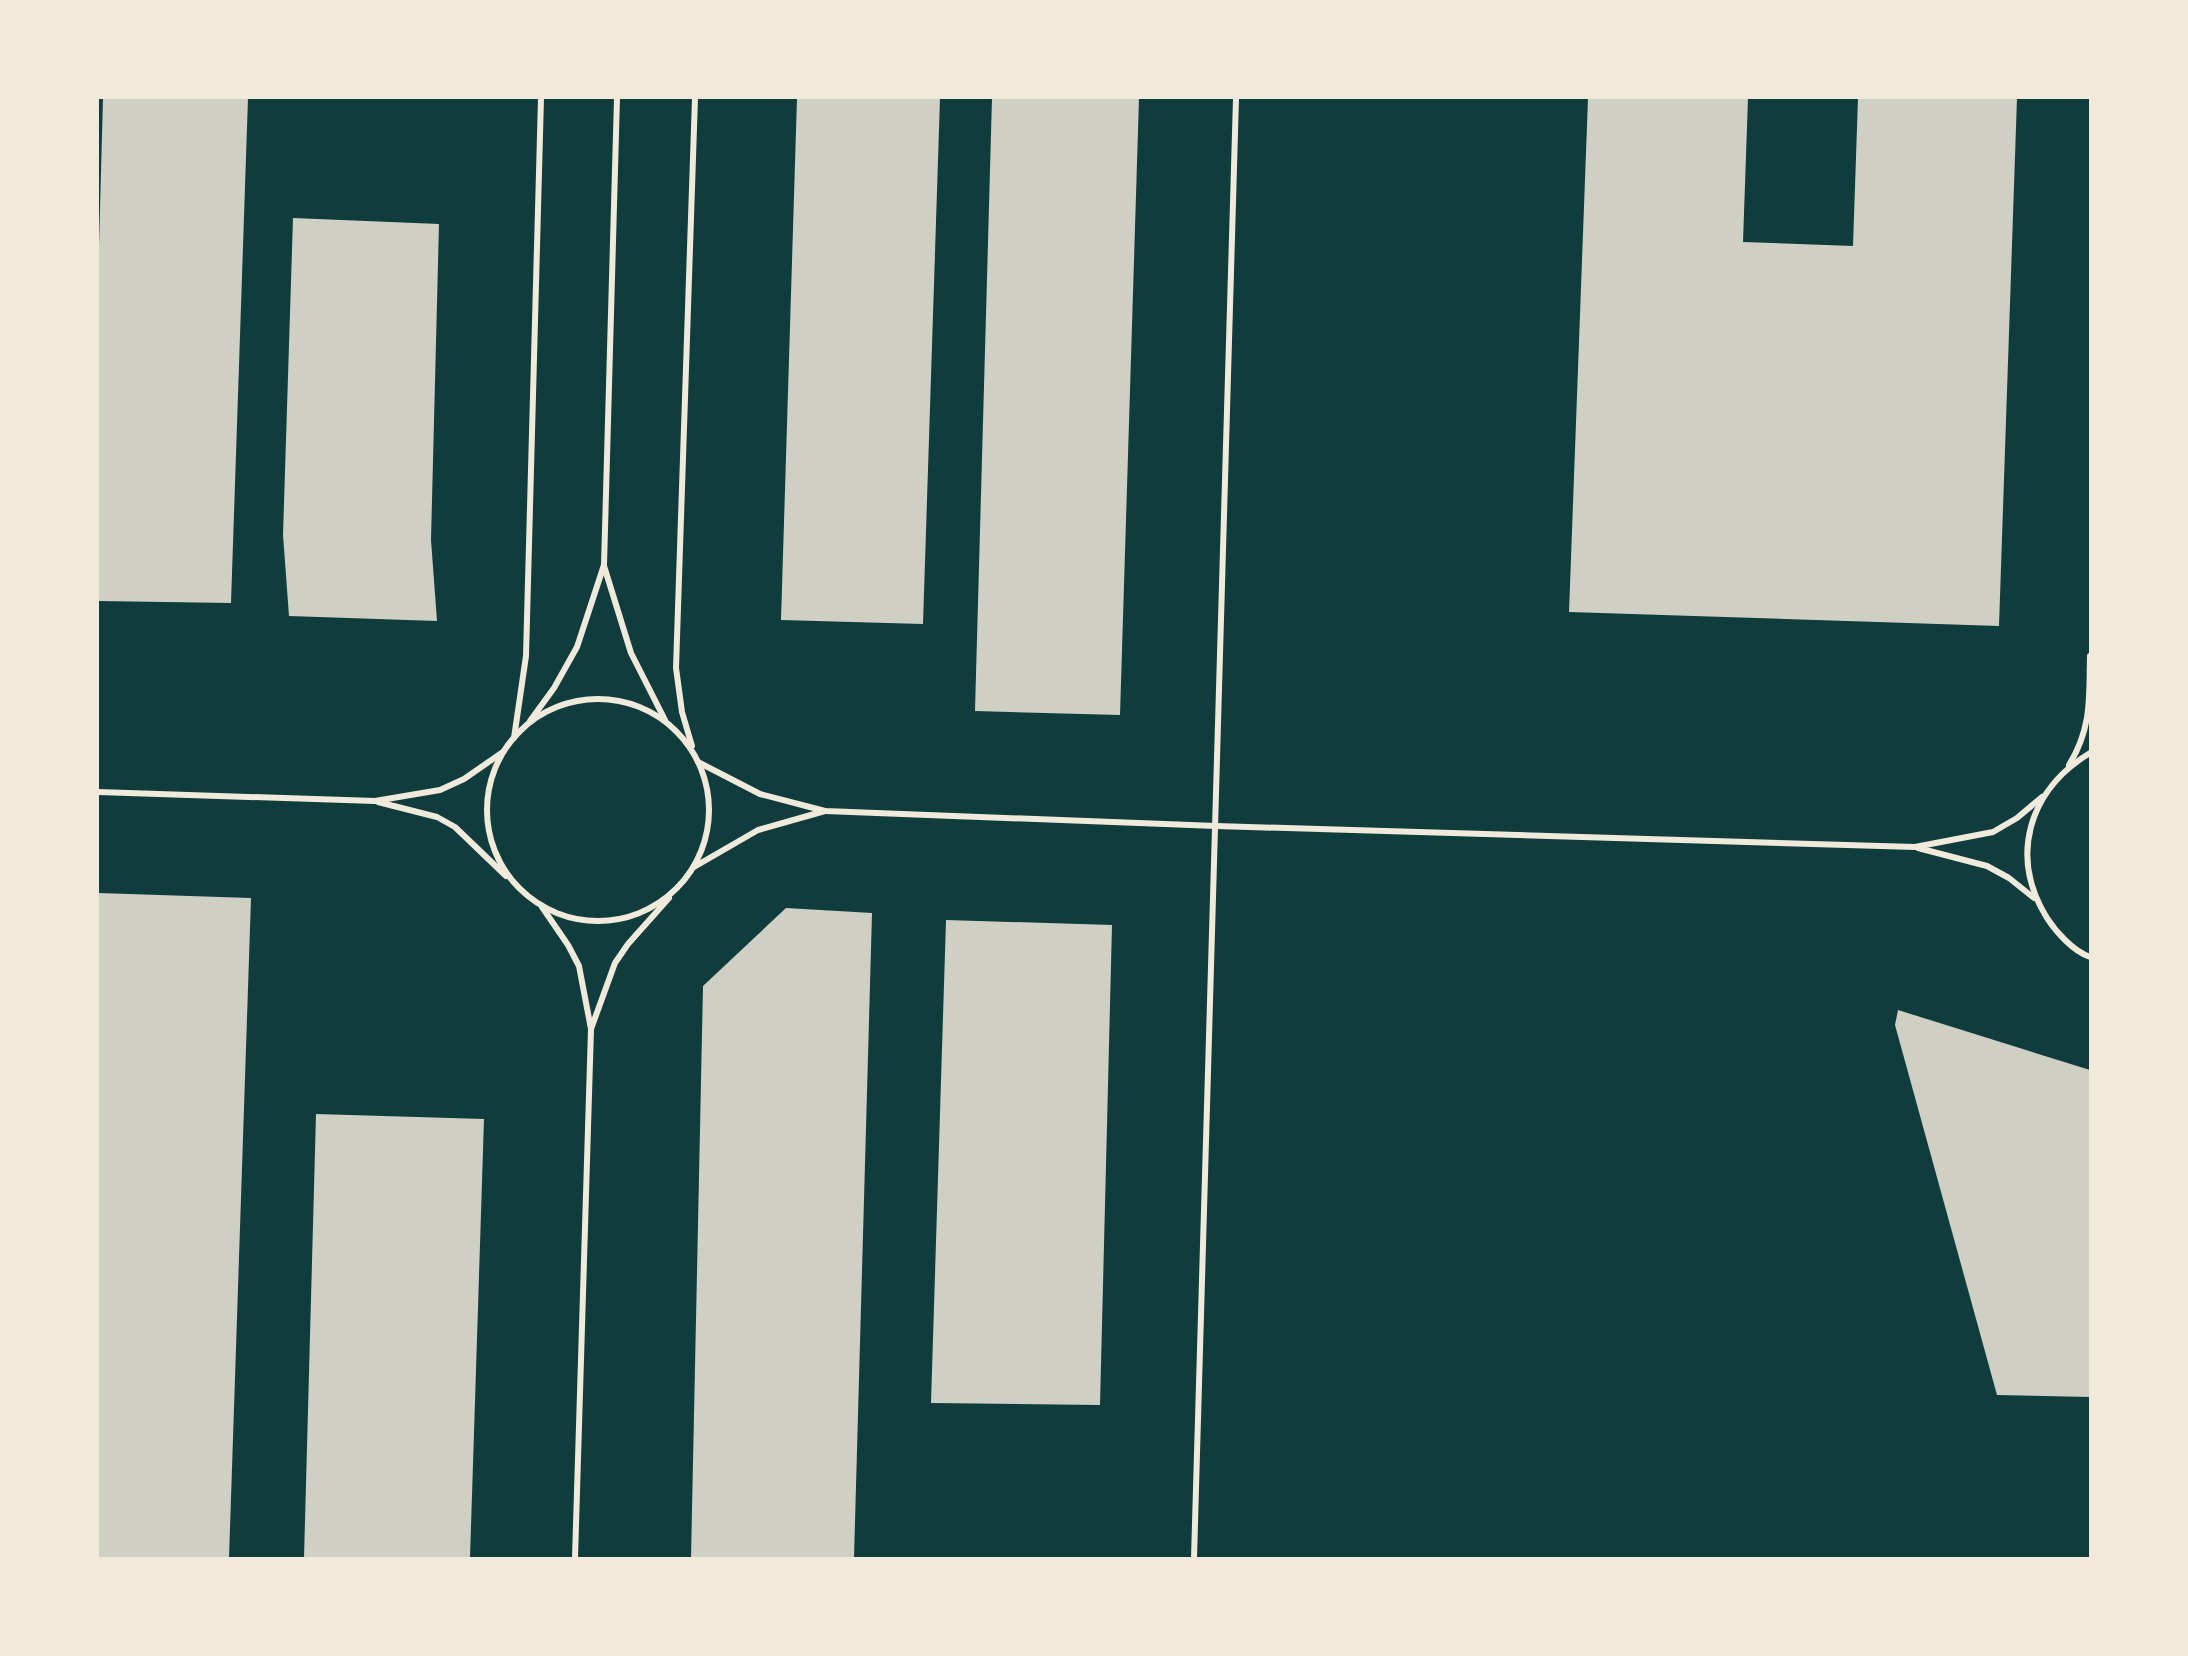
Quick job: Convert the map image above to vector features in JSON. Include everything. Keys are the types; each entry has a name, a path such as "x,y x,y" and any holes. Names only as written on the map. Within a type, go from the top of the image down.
{"street":[{"path":"514,739 526,656 541,98"},
{"path":"512,881 494,852 486,818 490,783 504,752 554,688 576,647 604,565 617,98"},
{"path":"591,1029 615,963 628,944 682,884 700,854 709,820 707,785 693,752 682,712 676,669 695,98"},
{"path":"1194,1558 1236,98"},
{"path":"604,565 631,653 665,721 693,752"},
{"path":"698,762 760,794 825,811 1216,826 1915,847 1993,832 2017,818 2042,797 2068,766 2082,743 2089,717 2091,656"},
{"path":"528,724 560,706 596,698 632,704 665,721"},
{"path":"98,792 375,801 440,790 464,779 504,752"},
{"path":"2068,766 2091,753"},
{"path":"2042,797 2029,830 2027,865 2035,898 2055,931 2091,957"},
{"path":"375,801 437,817 455,827 541,906 568,945 579,966 591,1029 575,1558"},
{"path":"690,869 758,830 825,811"},
{"path":"1915,847 1987,866 2009,878 2035,898"},
{"path":"541,906 577,920 615,920 652,908 682,884"}],"building":[{"path":"103,98 248,98 231,603 98,601 98,282"},
{"path":"797,98 940,98 923,624 781,620"},
{"path":"992,98 1139,98 1120,715 975,711"},
{"path":"1588,98 1748,98 1743,242 1853,246 1858,98 2017,98 1999,626 1569,612"},
{"path":"293,218 439,224 431,540 437,621 289,616 283,535"},
{"path":"98,893 251,898 229,1558 98,1558"},
{"path":"786,908 872,913 854,1558 691,1558 703,986"},
{"path":"946,920 1112,925 1100,1405 931,1403"},
{"path":"1898,1010 2090,1070 2090,1397 1997,1395 1895,1025"},
{"path":"316,1114 484,1119 470,1558 304,1558"}]}
